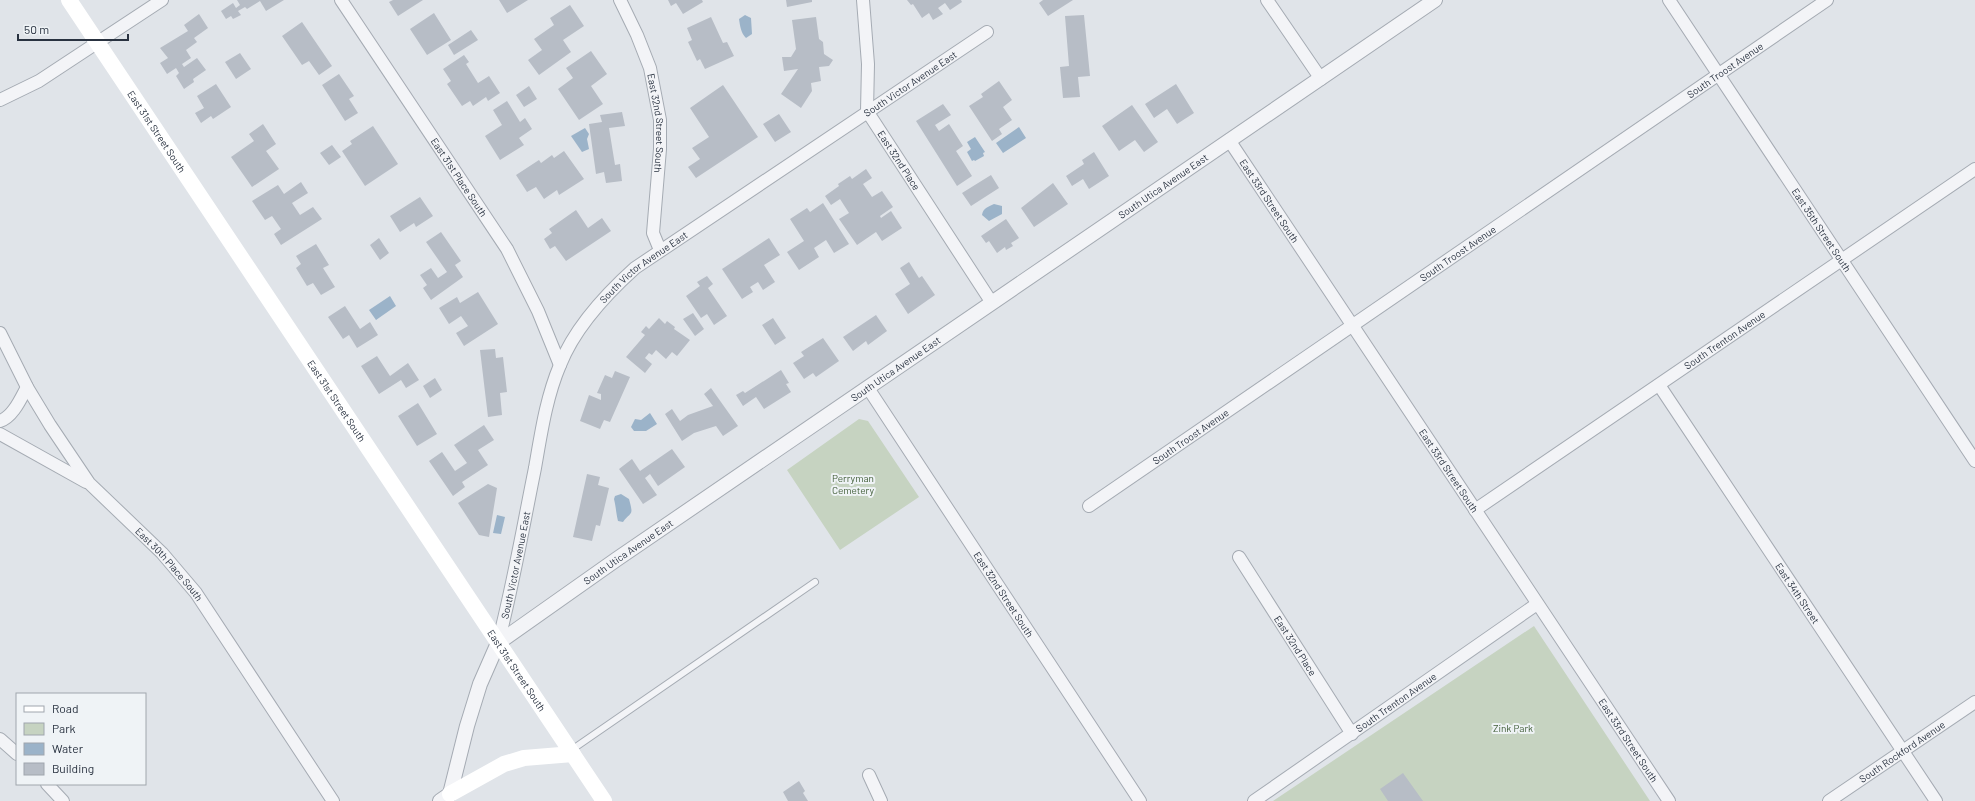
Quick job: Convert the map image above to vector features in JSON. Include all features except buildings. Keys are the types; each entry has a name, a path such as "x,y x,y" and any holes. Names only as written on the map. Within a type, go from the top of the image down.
{"main road":[{"name":"East 31st Street South","path":"69,0 604,801"},
{"path":"445,798 504,764 524,758 572,752"}],"street":[{"path":"0,100 39,81 162,0"},
{"name":"East 31st Place South","path":"341,0 507,249 538,311 560,365"},
{"name":"East 32nd Street South","path":"620,0 637,35 650,68 660,120 660,149 653,233 660,250"},
{"path":"864,0 868,64 866,111"},
{"path":"1267,0 1320,78"},
{"name":"South Utica Avenue East","path":"498,643 617,559 1435,0"},
{"name":"East 35th Street South","path":"1669,0 1975,461"},
{"name":"South Troost Avenue","path":"1089,506 1827,0"},
{"name":"South Victor Avenue East","path":"498,643 509,600 548,401 560,365 576,335 604,298 635,268 660,250 866,111 987,32"},
{"name":"East 32nd Place","path":"866,111 992,303"},
{"name":"East 33rd Street South","path":"1229,140 1353,324 1669,801"},
{"name":"South Trenton Avenue","path":"1475,510 1975,169"},
{"name":"East 30th Place South","path":"0,333 50,425 89,483 162,553 196,594 333,801"},
{"name":"East 34th Street","path":"1659,385 1936,801"},
{"path":"0,421 4,420 13,411 28,386"},
{"name":"East 32nd Street South","path":"868,388 1140,801"},
{"path":"0,434 89,483"},
{"name":"East 32nd Place","path":"1239,556 1352,734"},
{"name":"South Trenton Avenue","path":"1254,801 1538,604"},
{"path":"445,798 480,684 498,643"},
{"name":"South Rockford Avenue","path":"1830,801 1975,702"},
{"path":"0,739 16,753"},
{"path":"869,775 881,801"},
{"path":"48,785 63,801"}],"lane":[{"path":"572,752 815,582"}],"green space":[{"name":"Perryman Cemetery","path":"859,419 868,421 919,497 840,550 787,470"},
{"name":"Zink Park","path":"1534,626 1650,801 1273,801"}],"water":[{"path":"745,15 751,18 752,34 746,38 740,27 739,19"},
{"path":"1019,127 1026,138 1003,153 996,143"},
{"path":"585,128 589,134 587,139 589,149 582,152 571,136"},
{"path":"975,137 985,152 983,153 984,156 972,161 967,152 971,149 967,142"},
{"path":"994,204 1002,206 1002,214 989,221 982,215 983,211"},
{"path":"390,296 396,306 376,320 369,310"},
{"path":"650,413 657,424 646,431 634,431 631,427 635,419 641,420"},
{"path":"621,494 629,499 631,509 631,513 623,522 618,521 614,499 615,496"},
{"path":"497,515 505,517 501,534 493,533"}]}
